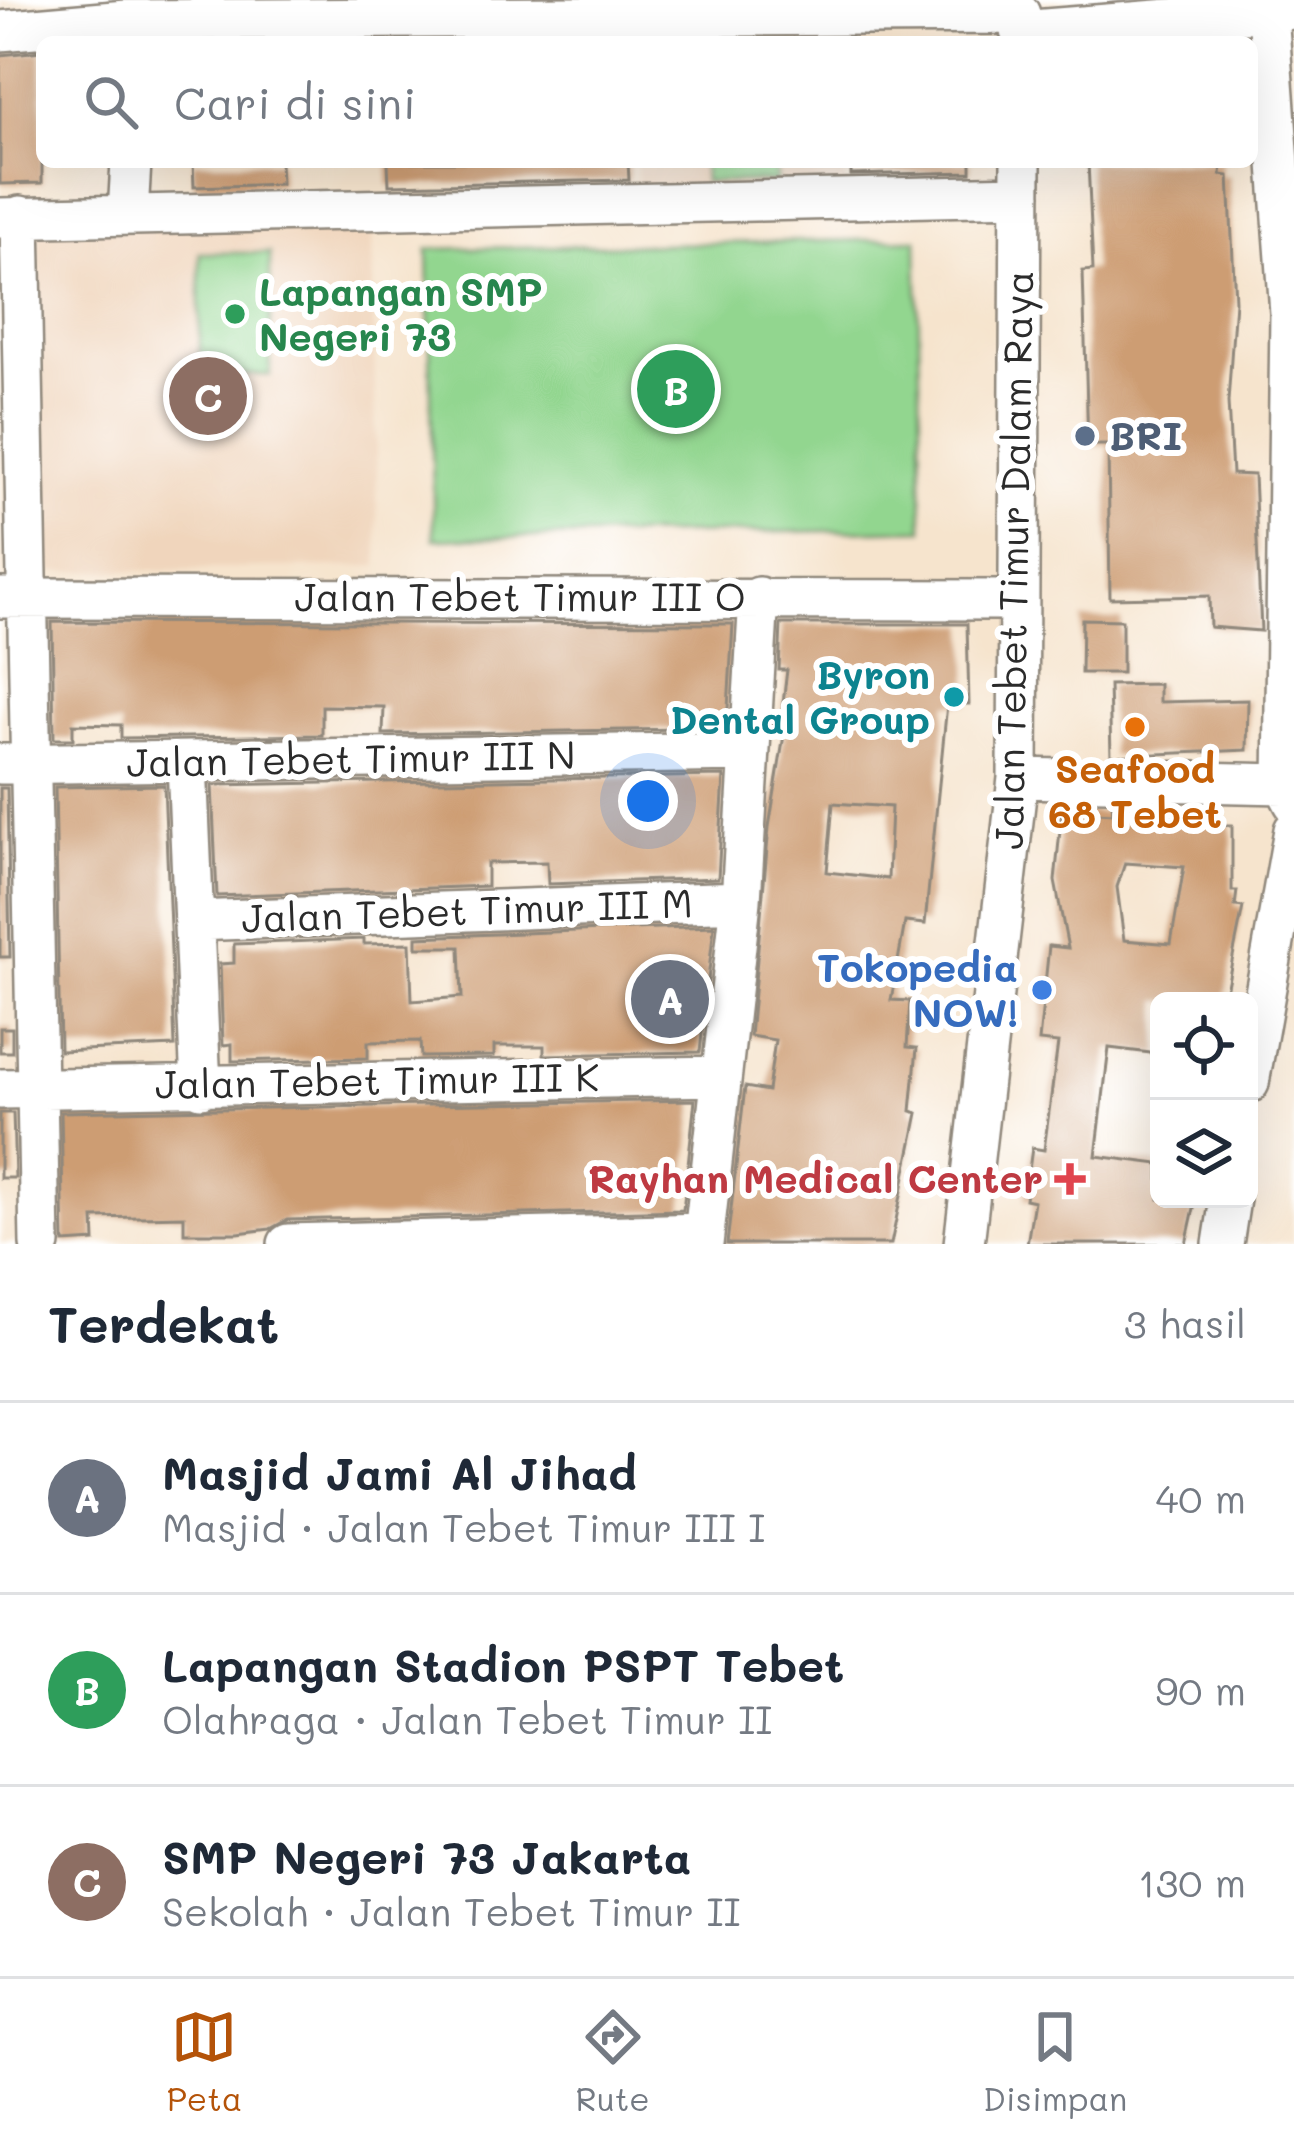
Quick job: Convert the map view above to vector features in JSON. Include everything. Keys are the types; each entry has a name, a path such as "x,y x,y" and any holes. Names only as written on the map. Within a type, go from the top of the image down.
{"street":[{"path":"0,31 330,10 742,8 1020,22 1276,6 1288,185 1292,633 1285,719 1289,794 1018,778"},
{"path":"128,214 131,168"},
{"path":"40,1244 17,1088 10,217 1021,179"},
{"name":"Jalan Tebet Timur Dalam Raya","path":"964,1244 1018,778 1015,599 1021,179"},
{"path":"288,1244 703,1238 741,901 746,752 760,597"},
{"name":"Jalan Tebet Timur III O","path":"12,598 1015,599"},
{"name":"Jalan Tebet Timur III N","path":"14,764 746,752"},
{"path":"188,764 201,1088"},
{"path":"1258,1032 1294,830"},
{"name":"Jalan Tebet Timur III M","path":"194,921 741,901"},
{"name":"Jalan Tebet Timur III K","path":"17,1088 720,1076"},
{"path":"1223,1244 1229,1208"}],"shaded area":[{"path":"849,32 849,36 636,33"},
{"path":"637,168 845,168 844,187 637,189"},
{"path":"372,220 378,566 44,572 38,225"}],"green space":[{"path":"703,168 775,168 776,182 704,182"},
{"path":"917,239 923,529 434,539 428,249"},
{"name":"Lapangan SMP Negeri 73","path":"200,253 270,253 270,375 200,375"}],"building":[{"path":"36,52 36,168 42,168 42,183 0,184 0,55"},
{"path":"193,168 280,168 281,184 194,187"},
{"path":"388,168 628,168 629,180 389,185"},
{"path":"851,168 971,168 971,172 851,175"},
{"path":"1088,168 1222,168 1221,175 1229,176 1235,301 1228,402 1232,474 1254,475 1261,631 1210,627 1209,596 1110,598 1108,445 1088,445 1083,271 1093,270"},
{"path":"1082,619 1122,620 1122,673 1081,673"},
{"path":"52,622 733,624 727,725 682,722 682,729 383,734 384,707 322,706 322,735 121,738 121,725 73,724 73,739 54,739"},
{"path":"781,624 967,624 969,704 947,704 925,924 905,922 891,1000 910,1001 907,1047 917,1048 911,1111 918,1113 891,1244 727,1244 745,1087 768,1091 775,1040 750,1036 769,827 785,729 780,728 787,670 779,670","holes":["833,803 891,807 888,879 827,872"]},
{"path":"1159,684 1159,702 1248,700 1247,750 1111,756 1109,685"},
{"path":"724,776 718,878 548,884 547,862 487,863 487,886 217,896 212,785"},
{"path":"164,785 175,1046 60,1051 55,787"},
{"path":"0,788 7,788 10,957 0,957"},
{"path":"1112,804 1162,805 1162,813 1181,814 1180,825 1232,825 1232,891 1237,891 1235,906 1243,907 1226,992 1150,992 1150,1053 1109,1048 1096,1156 1150,1163 1150,1208 1194,1208 1186,1244 1027,1244 1034,1201 1025,1199 1032,1148 1044,1150 1058,1043 1039,1041 1049,946 1068,948 1055,881 1062,810 1113,813","holes":["1125,863 1184,867 1171,944 1124,940 1117,887"]},
{"path":"714,926 700,1052 544,1055 544,1046 494,1046 494,1056 421,1057 420,1041 368,1042 368,1058 232,1061 232,1044 223,1045 220,964 234,963 234,944 364,939 364,944 410,943 412,1001 462,997 460,947 417,947 417,937"},
{"path":"0,1028 12,1028 12,1052 0,1052"},
{"path":"695,1100 683,1210 287,1220 270,1229 238,1233 184,1233 184,1216 94,1218 95,1241 64,1243 61,1112"},
{"path":"0,1113 13,1113 15,1178 0,1178"}],"place":[{"name":"Lapangan SMP Negeri 73","path":"235,314"},
{"name":"Lapangan Stadion PSPT Tebet","path":"676,389"},
{"name":"SMP Negeri 73 Jakarta","path":"208,396"},
{"name":"BRI","path":"1085,436"},
{"name":"Byron Dental Group","path":"954,697"},
{"name":"Seafood 68 Tebet","path":"1135,727"},
{"name":"Tokopedia NOW!","path":"1042,990"},
{"name":"Masjid Jami Al Jihad","path":"670,999"},
{"name":"Rayhan Medical Center","path":"1070,1179"}]}
